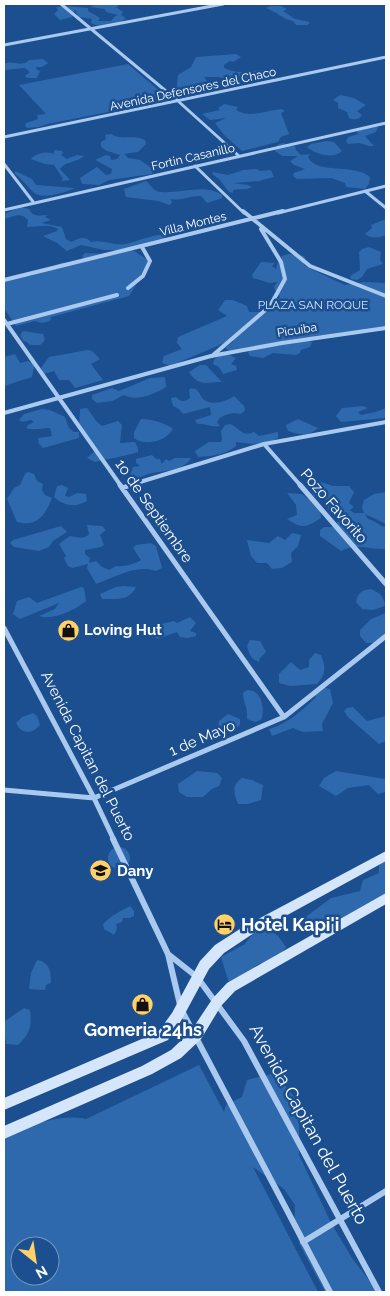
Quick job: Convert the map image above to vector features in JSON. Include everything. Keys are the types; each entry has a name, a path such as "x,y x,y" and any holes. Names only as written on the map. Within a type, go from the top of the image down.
{"street":[{"path":"61,4 178,101 239,156"},
{"path":"4,45 223,4"},
{"name":"Avenida Defensores del Chaco","path":"4,137 386,57"},
{"name":"Fortin Casanillo","path":"4,210 386,123"},
{"path":"4,164 34,203"},
{"path":"195,166 251,220 310,266 386,296"},
{"name":"Villa Montes","path":"4,280 386,186"},
{"path":"365,191 386,208"},
{"path":"211,356 270,306 285,279 281,262 258,226"},
{"path":"128,288 143,276 150,261 142,246"},
{"path":"5,322 117,295"},
{"name":"1o de Septiembre","path":"5,322 284,717"},
{"name":"Picuiba","path":"4,413 211,356 282,342 386,328"},
{"path":"122,488 264,444 386,422"},
{"name":"Pozo Favorito","path":"264,444 386,584"},
{"name":"Avenida Capitan del Puerto","path":"4,628 94,798 168,954 181,1009 330,1292"},
{"name":"1 de Mayo","path":"4,790 94,798 284,717 386,636"},
{"path":"4,1104 163,1036 174,1025 197,977 211,956 226,945 386,856"},
{"path":"4,1133 147,1070 176,1054 196,1035 217,1002 231,988 386,898"},
{"name":"Avenida Capitan del Puerto","path":"168,954 197,977 244,1041 379,1292"},
{"path":"304,1242 386,1191"}],"green space":[{"path":"96,4 116,4 119,6 116,7 123,12 121,15 126,18 118,23 99,26 91,23 92,19 79,17 75,10 72,17 60,20 54,14 58,10 56,7 67,6 88,8 88,11 100,18 98,21 111,21 118,15 106,12 105,9 90,7"},
{"path":"281,6 287,9 283,11 295,19 310,22 308,25 296,25 293,21 266,8"},
{"path":"236,54 241,57 233,62 230,61 224,65 224,68 238,72 275,70 277,73 237,82 219,77 204,77 214,90 187,97 176,93 178,75 191,67 196,57"},
{"path":"43,59 48,63 42,67 36,67 40,71 37,78 27,78 25,76 30,72 25,68 4,70 4,64 7,63 23,63 29,60"},
{"path":"128,64 170,100 39,127 27,128 25,126 26,123 38,119 37,115 46,114 19,85"},
{"path":"340,95 354,98 366,105 357,111 362,115 361,117 356,119 349,118 347,112 338,108 338,103 333,100"},
{"path":"224,104 238,107 236,110 247,114 282,109 285,111 281,113 289,134 281,137 278,142 242,151 224,135 215,123 226,118 210,120 202,114 220,110 218,108"},
{"path":"378,127 376,132 365,136 374,146 359,143 348,144 346,141 348,137 358,134 357,131"},
{"path":"111,134 119,137 141,138 145,140 146,144 138,152 124,154 128,158 140,160 154,170 152,174 109,180 99,185 82,184 80,178 97,167 106,175 111,174 112,169 95,160 106,155 110,156 111,160 117,159 120,155 101,147 101,142 106,139 105,135"},
{"path":"327,141 334,142 342,151 329,156 315,152 307,147 311,144"},
{"path":"283,143 296,147 295,149 301,155 310,154 308,157 319,166 355,170 363,173 370,177 369,184 365,189 346,187 345,183 331,178 297,179 293,176 294,173 305,169 294,165 290,161 298,156 282,156 275,151 277,145"},
{"path":"55,150 62,151 61,155 67,159 77,155 84,156 62,166 60,169 70,180 61,181 63,179 54,165 31,159 42,153 53,154"},
{"path":"257,169 260,171 271,170 274,177 259,181 233,183 252,187 233,190 233,193 229,192 219,179 212,174 213,172 228,175 243,170"},
{"path":"15,171 32,179 36,185 75,188 44,196 36,194 15,174"},
{"path":"146,181 154,190 159,192 201,189 222,195 222,198 207,203 201,196 170,199 172,202 170,205 158,201 126,197 124,189"},
{"path":"21,207 29,209 35,215 48,215 45,217 51,220 41,223 62,227 66,239 71,242 84,238 91,242 100,241 121,244 162,235 167,236 166,242 131,249 148,260 129,296 51,317 50,321 42,323 35,321 16,326 4,308 4,279 31,276 61,263 77,262 84,259 82,256 85,253 110,254 119,250 104,250 81,245 67,251 43,236 57,231 58,229 55,227 27,227 28,220 19,215 4,219 4,214"},
{"path":"386,219 386,235 375,238 365,234 372,228 371,225"},
{"path":"369,247 381,252 380,260 383,264 367,269 362,277 357,280 351,279 350,276 360,270 359,252"},
{"name":"PLAZA SAN ROQUE","path":"289,254 304,256 306,261 304,265 345,285 364,282 386,283 386,330 316,336 308,341 312,342 310,347 301,350 296,355 273,353 263,358 250,356 248,353 250,349 272,345 230,351 225,348 234,341 229,341 170,366 162,363 164,356 182,349 177,343 178,337 227,316 218,310 225,300 233,300 247,306 249,312 267,312 274,307 280,296 274,287 277,282 270,283 253,278 252,275 261,262 275,263 272,266 276,269 278,261 282,258 281,256"},
{"path":"23,331 43,334 45,340 40,345 30,345 23,341 20,335"},
{"path":"88,350 92,351 100,359 91,364 103,380 75,388 69,380 59,380 54,371 44,374 41,368 49,357"},
{"path":"15,354 20,363 28,361 35,363 32,377 4,386 4,357"},
{"path":"227,354 236,358 231,364 236,366 237,370 223,374 219,367 213,364 217,357"},
{"path":"200,365 206,365 222,382 203,383 192,377 189,372"},
{"path":"165,377 166,387 145,396 134,398 124,395 112,401 97,403 92,399 92,395 112,388 119,391 150,378"},
{"path":"191,388 196,389 206,401 214,403 234,396 244,406 245,410 241,414 235,413 221,417 217,422 220,426 197,424 195,420 211,415 210,407 183,414 173,406 171,398 176,397 183,401 190,398 189,390"},
{"path":"362,406 368,408 358,412 361,415 386,408 386,418 341,422 336,416 342,408"},
{"path":"87,408 102,426 118,421 122,425 120,443 135,442 138,452 95,462 87,458 96,450 79,427 80,409"},
{"path":"42,409 50,410 65,417 69,428 74,432 79,432 79,438 43,448 39,444 38,438 52,436 50,428 29,429 26,428 34,422 31,420 22,422 19,420 24,414"},
{"path":"141,419 158,422 173,429 166,437 161,439 150,442 139,441 134,438 134,432"},
{"path":"298,419 318,428 311,433 304,434 288,431 286,425"},
{"path":"230,424 244,433 250,434 254,432 259,436 278,432 278,438 263,443 236,442 236,446 223,453 198,457 195,451 209,442 221,442 221,431 225,425"},
{"path":"152,455 156,459 160,459 162,464 166,459 169,461 175,458 191,458 184,465 174,469 133,480 129,478 133,467 140,466 136,463 136,459"},
{"path":"28,472 34,474 37,481 43,484 42,490 45,495 52,498 39,519 30,523 17,522 7,499 14,488 20,485 25,474"},
{"path":"321,482 333,486 349,486 354,492 349,503 354,507 350,510 354,513 364,513 362,508 364,500 374,494 386,492 386,524 365,514 368,519 386,527 386,549 352,547 341,551 320,536 320,530 324,527 333,527 340,520 329,512 327,501 314,496 311,490 312,484"},
{"path":"62,485 68,488 65,496 69,497 77,493 86,494 87,501 78,505 70,505 58,500 54,497 57,486"},
{"path":"287,493 302,494 320,508 321,518 304,526 300,526 287,519 297,515 296,505"},
{"path":"87,525 102,526 106,530 100,535 104,545 85,550 85,554 90,558 89,563 96,561 102,567 109,570 116,566 132,564 141,560 133,548 136,545 151,543 156,546 162,568 156,571 148,569 134,570 96,584 87,568 88,564 72,568 68,566 64,558 66,556 59,544 70,536 80,538 87,536 89,534"},
{"path":"61,526 67,532 53,541 49,547 39,551 14,547 10,543 13,540"},
{"path":"292,533 301,535 298,546 291,553 292,562 282,568 272,569 267,563 257,563 251,556 247,540 269,543 278,536 285,540"},
{"path":"81,587 84,588 86,601 64,614 51,617 39,616 55,609 59,603 20,619 13,614 17,601 29,597 37,603"},
{"path":"116,587 136,587 126,597 102,599 100,594"},
{"path":"371,589 381,595 385,606 373,610 362,609 356,602 361,592"},
{"path":"386,613 386,636 377,643 366,643 360,636 360,630 371,619"},
{"path":"190,617 196,623 190,631 196,633 196,636 180,637 177,632 157,639 153,636 161,624 174,621 177,623"},
{"path":"250,640 260,641 266,652 259,662 252,658 249,651 247,646"},
{"path":"315,653 321,655 324,663 324,674 317,684 290,686 279,683 279,674 291,662 300,670 309,667 309,660"},
{"path":"322,687 330,689 333,703 322,724 323,731 303,732 293,728 272,736 269,729 282,724 300,711 316,697 315,692"},
{"path":"247,690 259,696 263,711 261,720 255,722 247,719 243,693"},
{"path":"353,707 367,721 386,716 386,741 379,744 348,717 344,711 347,708"},
{"path":"33,713 37,716 40,725 37,728 27,732 18,727 16,723 22,717"},
{"path":"228,714 240,719 240,725 236,729 226,732 218,727 219,721"},
{"path":"197,771 217,773 222,778 219,786 203,797 187,797 179,792 178,784"},
{"path":"336,771 385,779 386,792 378,794 369,785 348,788 336,796 319,786 324,778"},
{"path":"242,778 263,785 261,800 248,804 238,804 234,790 236,784"},
{"path":"115,847 123,847 130,854 130,862 123,869 115,869 108,862 108,854"},
{"path":"386,860 386,900 377,908 324,928 316,923 308,931 300,933 297,927 307,916 331,898 360,891 363,880 379,873 379,866"},
{"path":"130,906 134,911 134,916 123,918 122,922 116,924 117,929 114,935 104,929 103,924 106,921"},
{"path":"266,927 278,936 286,947 282,953 268,962 259,964 229,983 221,957 245,944 251,936"},
{"path":"37,960 45,963 50,971 51,983 46,985 45,990 29,989 31,973"},
{"path":"24,1008 30,1010 31,1021 28,1033 18,1045 6,1044 5,1021"},
{"path":"199,1065 224,1112 226,1105 242,1097 247,1080 275,1073 299,1103 299,1155 331,1223 352,1258 378,1292 325,1292 300,1245 294,1226 295,1205 284,1189 253,1167 318,1292 4,1292 4,1137 55,1119 86,1119"}],"place":[{"name":"Loving Hut","path":"68,630"},
{"name":"Dany","path":"101,871"},
{"name":"Hotel Kapi'i","path":"225,924"},
{"name":"Gomeria 24hs","path":"143,1004"}]}
